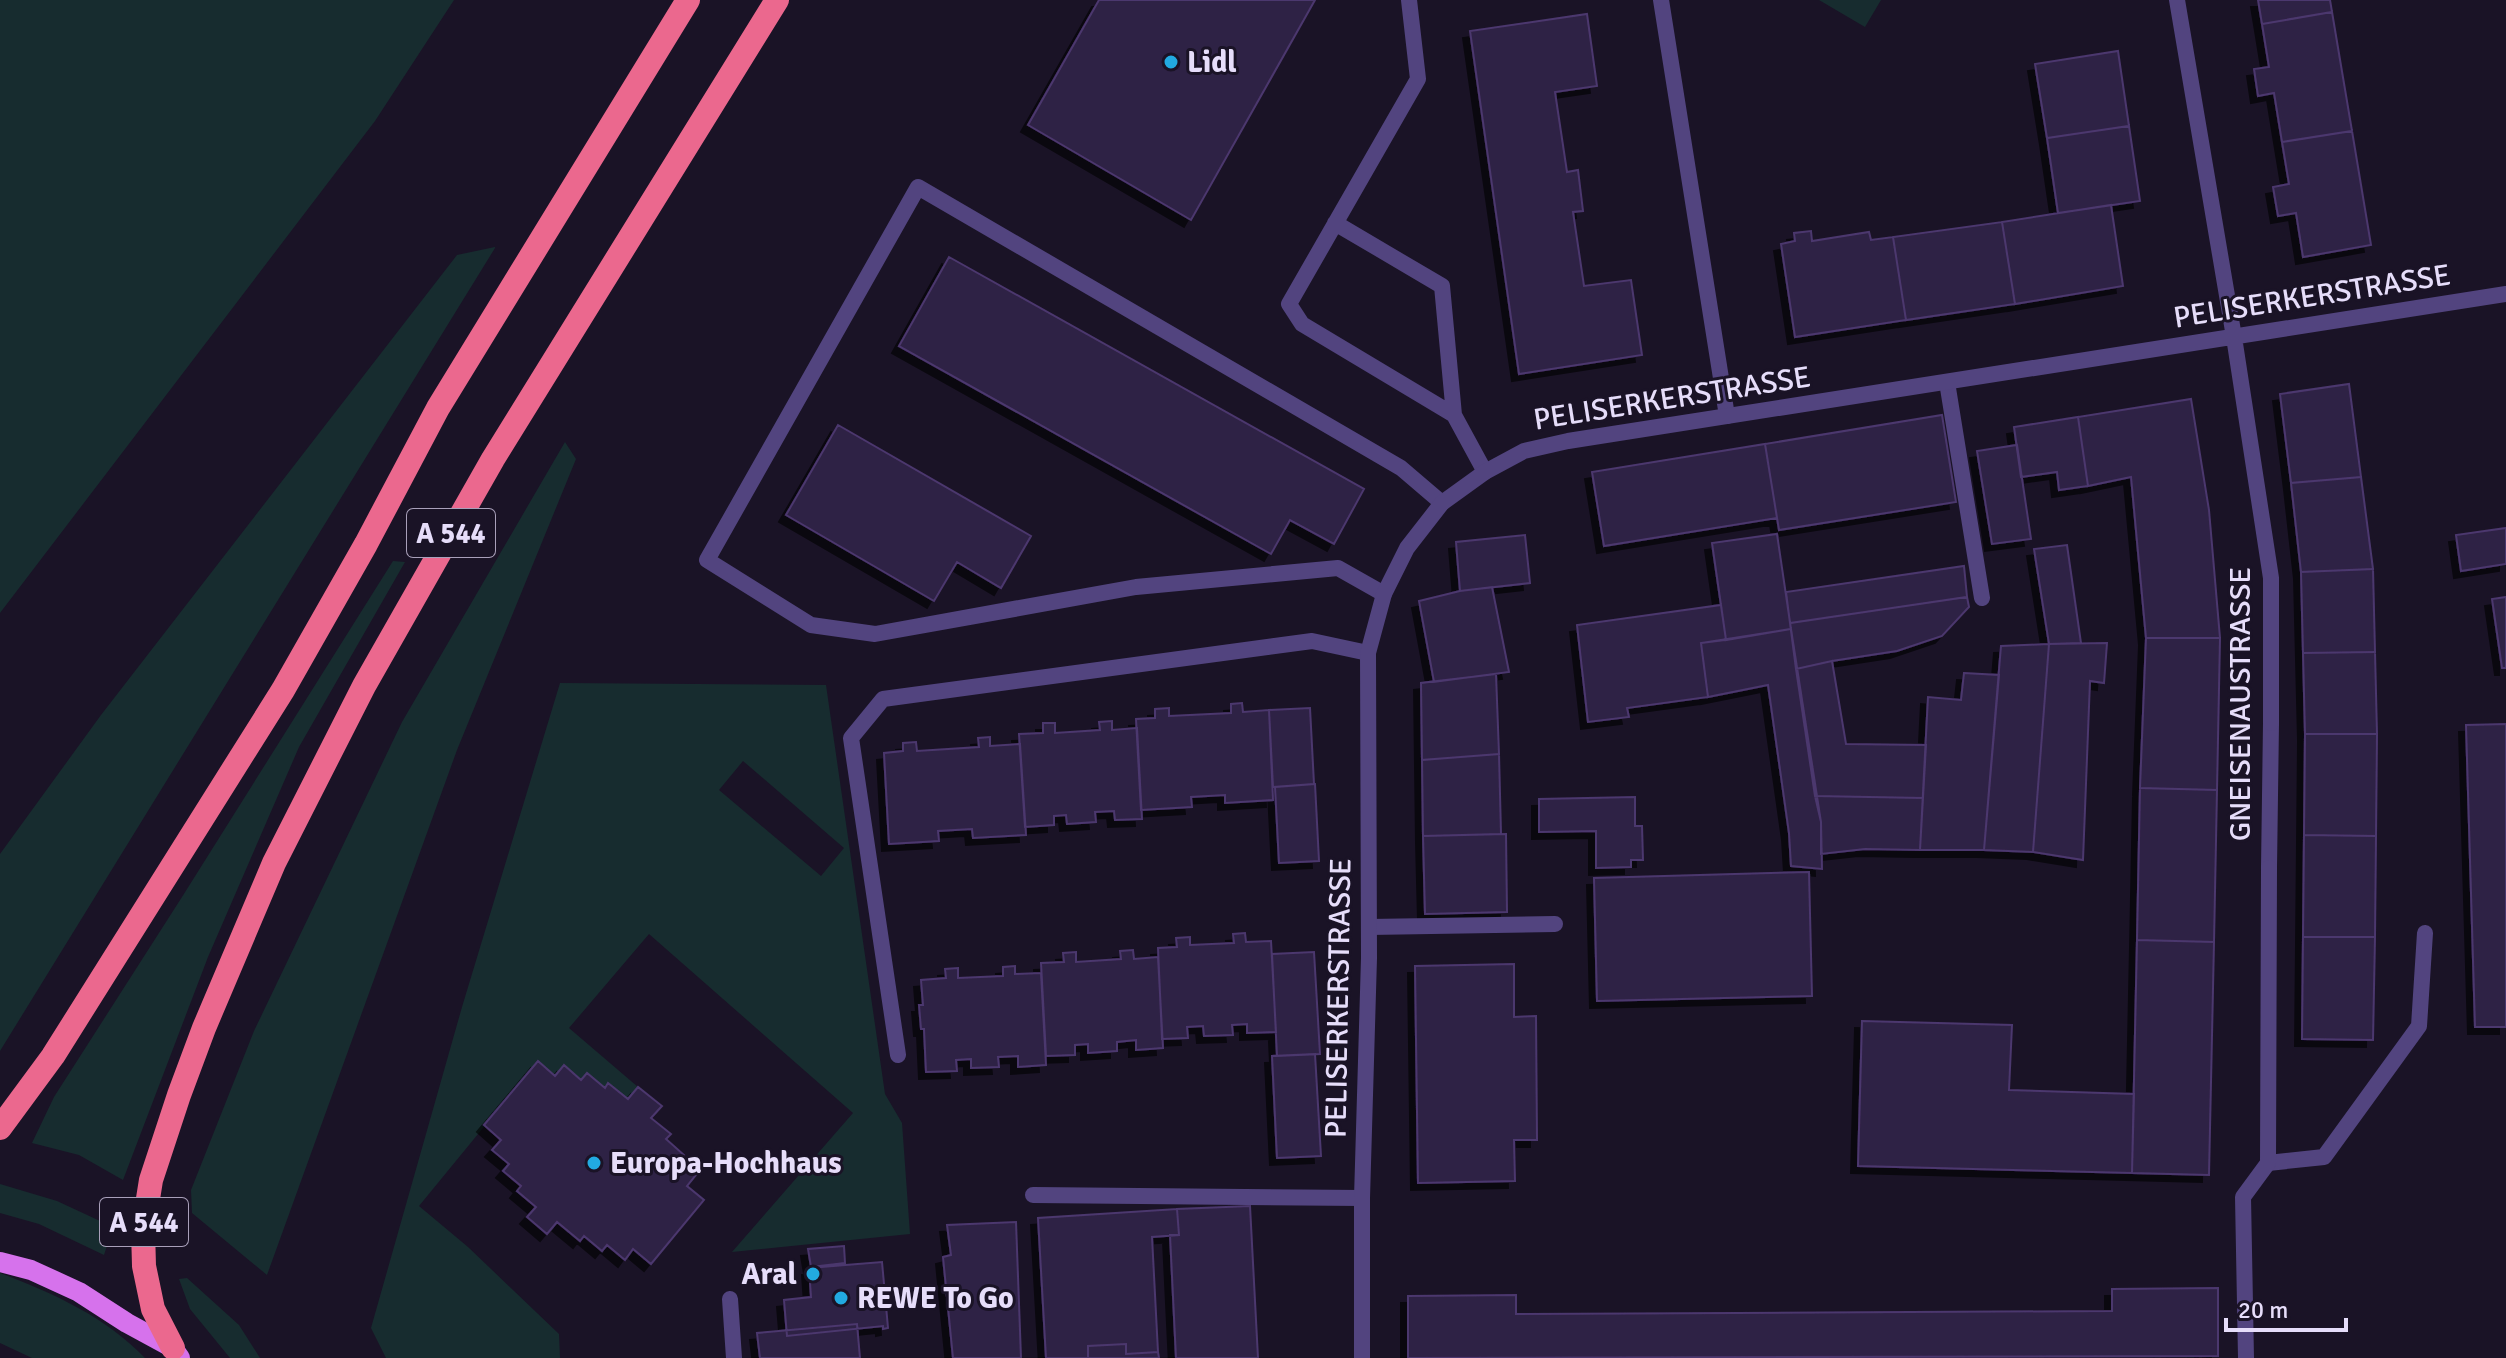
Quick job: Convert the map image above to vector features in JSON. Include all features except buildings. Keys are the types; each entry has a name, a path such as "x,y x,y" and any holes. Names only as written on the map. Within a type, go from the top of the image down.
{"highway":[{"name":"A 544","path":"0,1128 53,1056 275,703 366,544 438,408 688,0"},
{"name":"A 544","path":"176,1353 153,1309 144,1266 143,1230 151,1180 199,1042 274,863 364,686 493,459 777,0"}],"main road":[{"path":"0,1262 31,1270 79,1292 176,1353"}],"street":[{"path":"1409,0 1418,79 1289,304 1302,324 1454,415"},
{"path":"1661,0 1727,416"},
{"name":"GNEISENAUSTRASSE","path":"2177,0 2271,578 2268,1163"},
{"path":"1384,594 1338,568 1136,587 875,634 811,625 707,560 918,187 1401,468 1442,503"},
{"path":"1335,223 1442,286 1454,415 1485,472"},
{"name":"PELISERKERSTRASSE","path":"1362,1358 1362,1198 1369,927 1368,653 1384,594 1407,548 1442,503 1485,472 1524,451 1568,441 2506,294"},
{"path":"1947,382 1982,598"},
{"path":"898,1055 851,738 883,699 1312,641 1368,653"},
{"path":"1369,927 1555,924"},
{"path":"2246,1358 2243,1197 2268,1163 2324,1157 2419,1026 2425,933"},
{"path":"1033,1195 1362,1198"},
{"path":"730,1299 734,1358"}],"green space":[{"path":"0,0 454,0 375,121 0,613"},
{"path":"1819,0 1881,0 1865,27"},
{"path":"495,247 0,1051 0,854 101,715 457,255"},
{"path":"565,442 576,459 457,750 267,1275 192,1213 191,1190 254,1031 402,722"},
{"path":"393,561 405,562 299,747 208,957 123,1180 79,1155 32,1143 54,1097"},
{"path":"560,683 826,685 885,1094 902,1123 910,1234 732,1252 853,1113 649,934 569,1028 638,1087 628,1099 609,1083 605,1088 587,1073 581,1080 564,1065 555,1076 537,1062 419,1206 468,1247 559,1334 560,1358 386,1358 371,1328 462,1007","holes":["743,761 844,848 821,876 719,790"]},
{"path":"0,1184 57,1201 113,1227 104,1255 39,1224 0,1213"},
{"path":"0,1273 40,1289 96,1318 145,1358 32,1358 0,1343"},
{"path":"187,1278 239,1325 260,1358 230,1358 190,1309 179,1279"}],"place":[{"name":"Lidl","path":"1171,62"},
{"name":"Europa-Hochhaus","path":"594,1163"},
{"name":"Aral","path":"813,1274"},
{"name":"REWE To Go","path":"841,1298"}]}
